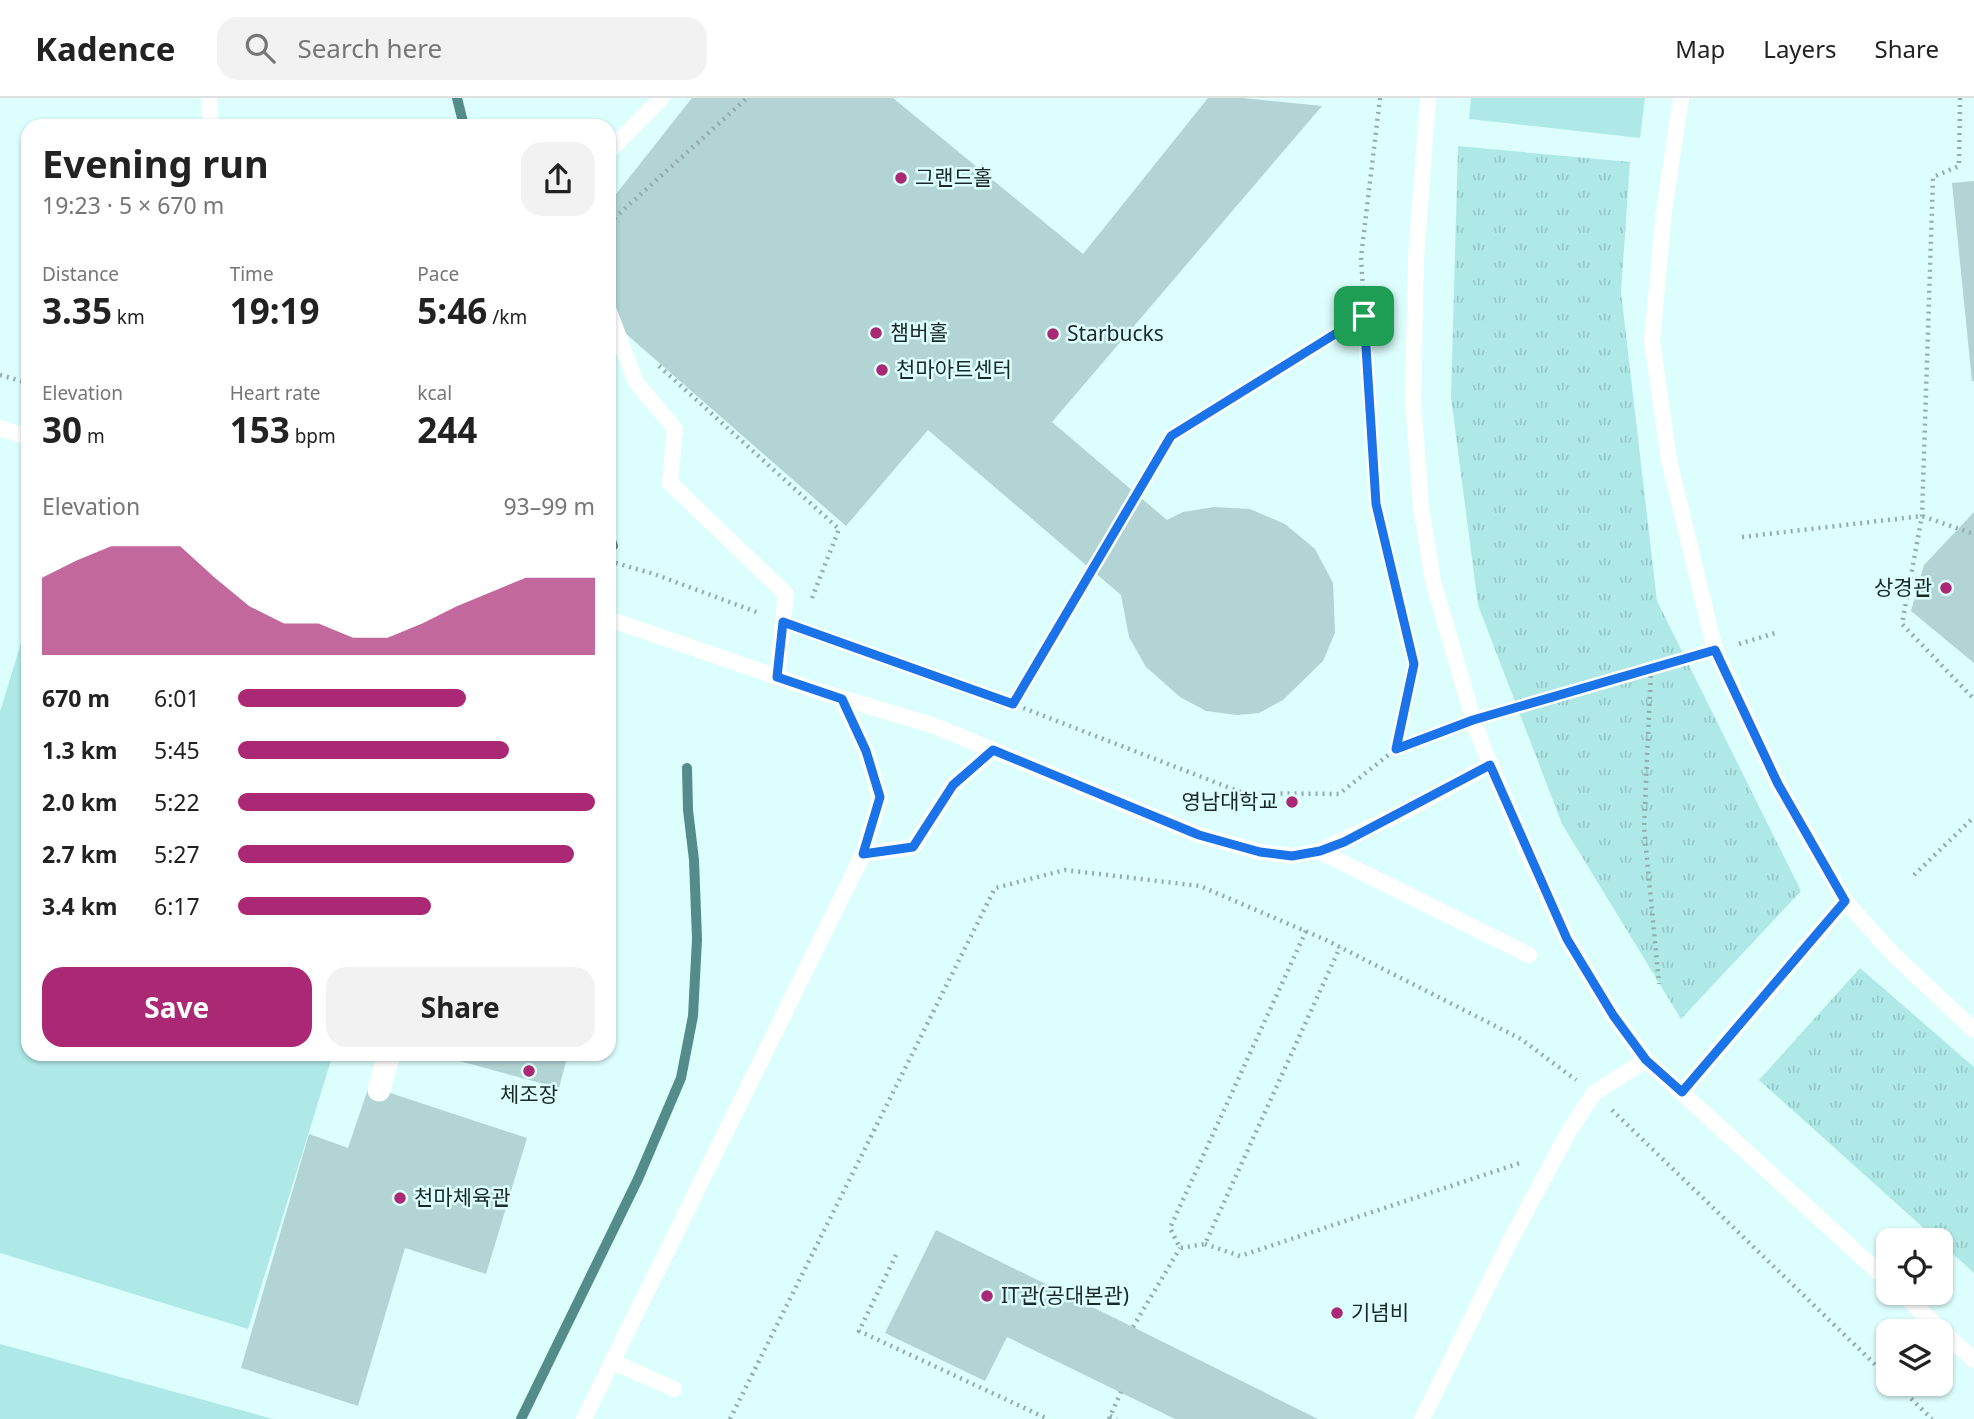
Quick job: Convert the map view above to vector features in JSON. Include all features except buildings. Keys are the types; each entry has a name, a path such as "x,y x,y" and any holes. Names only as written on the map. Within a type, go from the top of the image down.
{"street":[{"path":"379,1090 387,1061"}],"lane":[{"path":"208,98 210,119"},
{"path":"616,144 662,98"},
{"path":"1428,98 1416,260 1413,400 1421,508 1433,581 1473,720 1490,765 1567,939 1613,1015 1646,1060 1876,1270"},
{"path":"1681,98 1664,211 1652,341 1669,460 1715,650 1778,784 1845,901 1892,954 1974,1030"},
{"path":"616,329 636,382 675,429 670,482 786,594 777,677"},
{"path":"0,428 21,435"},
{"path":"616,621 842,699 932,725 1199,835 1260,852 1292,856 1320,851 1401,813 1490,765"},
{"path":"584,1419 863,854 880,797 866,751 842,699"},
{"path":"863,854 913,847 953,785 993,750"},
{"path":"1320,851 1529,955"},
{"path":"1682,1092 1845,901"},
{"path":"1422,1419 1537,1187 1569,1131 1594,1093 1646,1060"},
{"path":"1914,1305 1974,1360"},
{"path":"613,1362 674,1389"}],"path":[{"path":"616,217 747,98"},
{"path":"1380,98 1361,257 1376,504 1414,664 1396,749"},
{"path":"1960,98 1959,166 1933,177 1922,516 1902,624 1974,699"},
{"path":"1013,704 1171,436 1364,316"},
{"path":"649,357 839,529 801,628"},
{"path":"0,374 21,381"},
{"path":"1742,537 1922,516 1974,534"},
{"path":"616,563 654,574 1013,704 1243,793 1339,794 1396,749 1473,720 1775,633"},
{"path":"1651,669 1644,828 1659,984"},
{"path":"1914,875 1974,817"},
{"path":"730,1419 995,888 1065,870 1200,886 1340,947 1521,1039 1594,1093 1876,1365"},
{"path":"1180,1248 1170,1228 1306,931"},
{"path":"1205,1244 1340,947"},
{"path":"1571,1091 1577,1080"},
{"path":"1180,1248 1205,1244 1240,1256 1525,1161"},
{"path":"1133,1327 1180,1248"},
{"path":"896,1255 859,1331 1048,1419"},
{"path":"1117,1419 1109,1418 1121,1392"},
{"path":"1908,1396 1932,1419"}],"green space":[{"path":"1471,98 1645,98 1640,138 1469,119"},
{"path":"1458,146 1630,162 1621,292 1657,601 1801,891 1681,1019 1562,824 1478,605 1451,397"},
{"path":"21,643 21,1061 331,1061 248,1329 0,1253 0,712"},
{"path":"1860,968 1974,1067 1974,1273 1953,1254 1953,1228 1924,1228 1759,1080"},
{"path":"0,1344 273,1419 0,1419"}],"waterway":[{"path":"457,98 462,119"},
{"path":"521,1419 638,1179 681,1078 693,1016 697,939 687,768"}],"place":[{"name":"그랜드홀","path":"901,178"},
{"name":"챔버홀","path":"876,333"},
{"name":"Starbucks","path":"1053,334"},
{"name":"천마아트센터","path":"882,370"},
{"name":"상경관","path":"1946,588"},
{"name":"영남대학교","path":"1292,802"},
{"name":"체조장","path":"529,1071"},
{"name":"천마체육관","path":"400,1198"},
{"name":"IT관(공대본관)","path":"987,1296"},
{"name":"기념비","path":"1337,1313"}],"route":[{"path":"1364,316 1376,504 1414,664 1396,749 1473,720 1715,650 1778,784 1845,901 1682,1092 1646,1060 1613,1015 1567,939 1490,765 1344,842 1320,851 1292,856 1260,852 1199,835 993,750 953,785 913,847 863,854 880,797 866,751 842,699 777,677 783,622 1013,704 1171,436 1364,316"}]}
